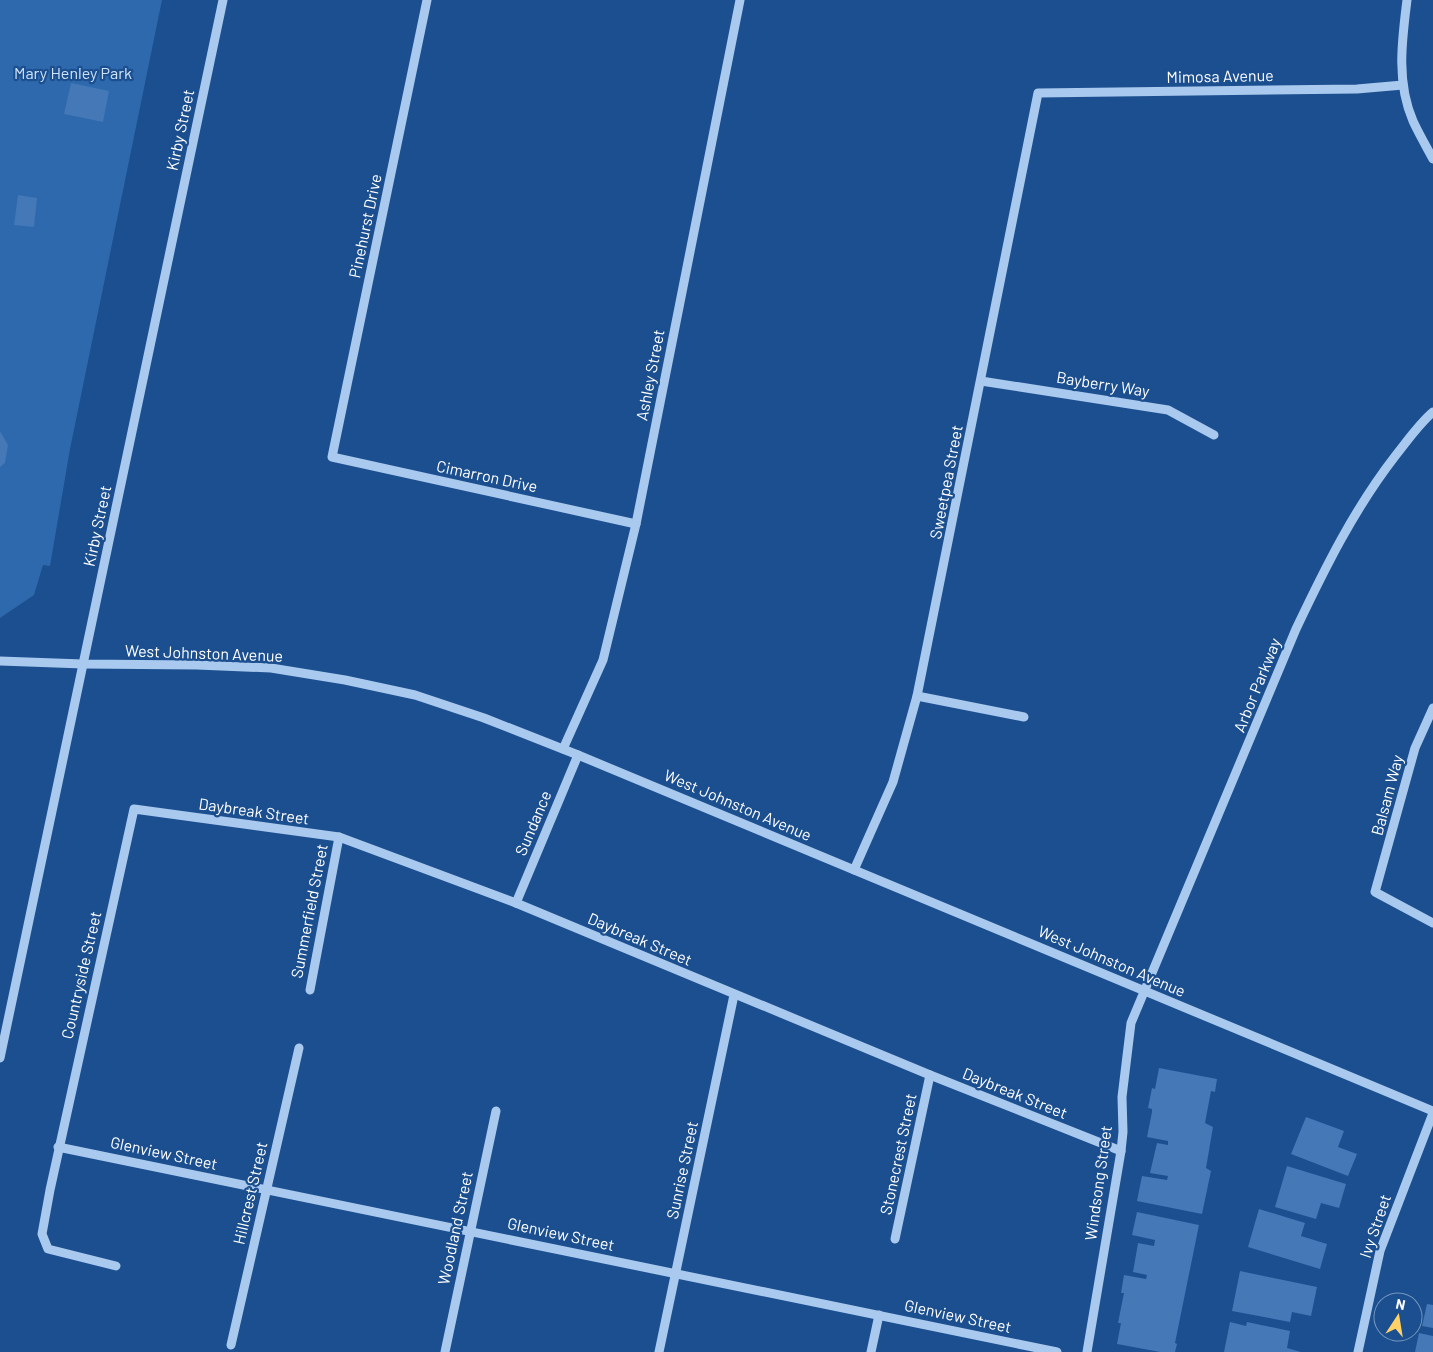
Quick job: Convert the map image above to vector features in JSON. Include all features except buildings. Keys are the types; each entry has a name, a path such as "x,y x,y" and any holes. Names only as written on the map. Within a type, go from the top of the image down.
{"street":[{"name":"Kirby Street","path":"0,1058 223,0"},
{"name":"Pinehurst Drive","path":"332,457 427,0"},
{"name":"Ashley Street","path":"563,749 603,660 636,524 740,0"},
{"path":"1407,0 1401,48 1403,85 1412,120 1433,159"},
{"name":"Mimosa Avenue","path":"1038,93 1357,89 1403,85"},
{"name":"Sweetpea Street","path":"854,870 894,782 918,696 1038,93"},
{"name":"Bayberry Way","path":"982,380 1168,410 1214,435"},
{"name":"Arbor Parkway","path":"1145,991 1296,629 1326,565 1372,486 1422,422 1433,412"},
{"name":"Cimarron Drive","path":"332,457 636,524"},
{"name":"West Johnston Avenue","path":"0,661 271,668 345,680 415,696 484,718 578,755 1433,1112"},
{"path":"918,696 1024,717"},
{"name":"Balsam Way","path":"1433,708 1415,748 1375,892 1433,923"},
{"name":"Sundance","path":"516,903 578,755"},
{"name":"Daybreak Street","path":"134,809 338,838 516,903 930,1075 1121,1151"},
{"name":"Countryside Street","path":"116,1266 48,1250 42,1234 58,1147 134,809"},
{"name":"Summerfield Street","path":"310,990 338,838"},
{"name":"Windsong Street","path":"1087,1352 1121,1151 1123,1132 1122,1097 1131,1023 1145,991"},
{"name":"Sunrise Street","path":"659,1352 734,994"},
{"name":"Hillcrest Street","path":"231,1345 299,1048"},
{"name":"Stonecrest Street","path":"895,1239 930,1075"},
{"name":"Woodland Street","path":"445,1352 496,1111"},
{"name":"Ivy Street","path":"1358,1352 1380,1251 1433,1112"},
{"name":"Glenview Street","path":"58,1147 1057,1352"},
{"path":"871,1352 879,1315"}],"green space":[{"name":"Mary Henley Park","path":"0,0 162,0 70,449 50,566 43,565 34,595 0,618"}]}
